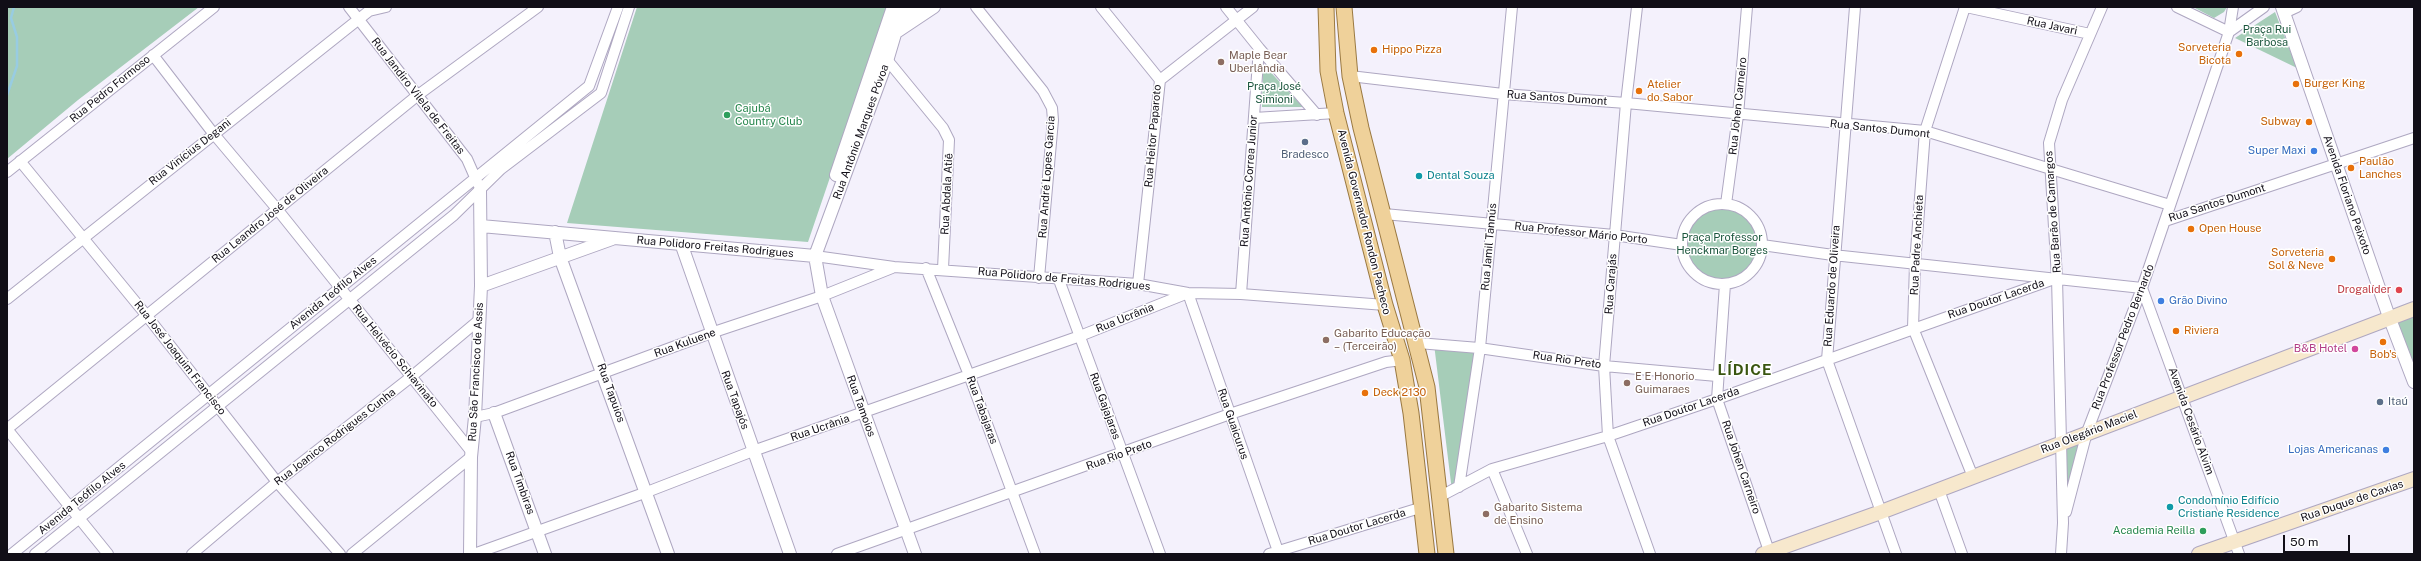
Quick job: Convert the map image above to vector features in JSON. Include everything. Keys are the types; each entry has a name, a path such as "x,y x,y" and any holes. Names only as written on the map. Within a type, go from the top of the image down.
{"main road":[{"name":"Avenida Governador Rondon Pacheco","path":"1326,7 1328,71 1336,113 1385,305 1402,360 1412,413 1427,554"},
{"name":"Avenida Governador Rondon Pacheco","path":"1344,7 1350,76 1418,343 1427,387 1446,554"},
{"name":"Rua Olegário Maciel","path":"1768,553 1974,477 2087,432 2414,308"},
{"name":"Rua Duque de Caxias","path":"2200,554 2237,548 2414,479"}],"street":[{"name":"Rua Pedro Formoso","path":"7,172 214,7"},
{"name":"Rua Jandiro Vilela de Freitas","path":"349,7 467,159 480,190"},
{"path":"371,9 386,7"},
{"name":"Rua Leandro José de Oliveira","path":"7,429 418,95 538,7"},
{"path":"618,7 590,86 601,93 629,7"},
{"name":"Rua Antônio Marques Póvoa","path":"812,256 887,61 888,36 893,7"},
{"name":"Rua Antônio Marques Póvoa","path":"812,256 888,36 904,7"},
{"path":"888,36 918,7"},
{"path":"888,36 934,7"},
{"name":"Rua André Lopes Garcia","path":"976,7 1043,91 1052,108 1053,120 1039,278"},
{"name":"Rua Heitor Paparoto","path":"1101,7 1160,80 1138,284"},
{"path":"1226,7 1317,115"},
{"path":"1160,80 1253,7"},
{"name":"Rua Jamil Tannús","path":"1459,487 1480,348 1512,7"},
{"name":"Rua Carajás","path":"1637,7 1626,103 1604,366 1608,436 1650,554"},
{"name":"Rua Johen Carneiro","path":"1726,204 1738,115 1747,7"},
{"name":"Rua Eduardo de Oliveira","path":"1855,7 1844,125 1826,360 1896,554"},
{"name":"Rua Javari","path":"1966,7 2090,34"},
{"name":"Rua Padre Anchieta","path":"1966,7 1925,131 1915,264 1913,328 1974,477"},
{"name":"Rua Barão de Camargos","path":"2063,523 2057,278 2049,169 2049,142 2054,122 2102,7"},
{"path":"2177,7 2229,32"},
{"path":"2170,205 2229,32 2233,7"},
{"path":"2229,32 2264,7"},
{"path":"2283,10 2297,7"},
{"name":"Rua Vinícius Degani","path":"7,299 213,133 371,9"},
{"name":"Avenida Floriano Peixoto","path":"2283,10 2389,318 2414,382"},
{"name":"Rua Abdala Atiê","path":"888,36 887,61 943,128 949,140 942,269"},
{"name":"Rua Antônio Correa Junior","path":"1241,294 1259,48"},
{"name":"Rua Helvécio Schiavinato","path":"153,55 213,133 277,209 471,454"},
{"name":"Rua Santos Dumont","path":"1350,76 1503,94 1626,103 1844,125 1925,131 2170,205 2165,221"},
{"name":"Avenida Teófilo Alves","path":"12,554 445,201 476,178 590,86"},
{"name":"Avenida Teófilo Alves","path":"35,554 454,215 501,169 601,93"},
{"path":"568,103 575,113"},
{"path":"1254,118 1336,113"},
{"name":"Rua Santos Dumont","path":"2165,221 2414,138"},
{"name":"Rua José Joaquim Francisco","path":"20,161 147,316 277,482 340,554"},
{"name":"Rua São Francisco de Assis","path":"470,554 471,454 475,416 481,286 480,190"},
{"path":"445,201 454,215"},
{"path":"1726,204 1738,207 1752,218 1761,233 1762,245 1755,267 1746,276 1725,284 1707,281 1695,273 1687,262 1682,245 1687,226 1700,210 1713,205 1726,204"},
{"name":"Rua Professor Mário Porto","path":"1384,214 1614,235 1682,245"},
{"name":"Rua Professor Pedro Bernardo","path":"2063,523 2087,432 2142,288 2165,221"},
{"name":"Rua Polidoro Freitas Rodrigues","path":"480,226 555,232 682,246 812,256"},
{"name":"Rua Tapuios","path":"555,232 560,257 648,492 668,554"},
{"name":"Rua Polidoro Freitas Rodrigues","path":"481,286 615,238"},
{"path":"1762,245 1834,256 2142,288"},
{"name":"Rua Tapajós","path":"682,246 711,333 790,554"},
{"name":"Rua Polidoro de Freitas Rodrigues","path":"812,256 894,267 942,269 1059,280 1138,284 1188,293 1241,294 1385,305"},
{"name":"Rua Tamoios","path":"812,256 822,296 915,554"},
{"name":"Rua Kuluene","path":"475,416 494,413 604,374 711,333 822,296 894,267"},
{"name":"Rua Tabajaras","path":"926,268 969,374 1035,554"},
{"name":"Rua Doutor Lacerda","path":"1439,497 1492,469 1608,436 1717,399 2057,278"},
{"name":"Rua Gajajaras","path":"1059,280 1160,554"},
{"name":"Rua Johen Carneiro","path":"1725,284 1717,376 1717,399 1768,553"},
{"name":"Avenida Cesário Alvim","path":"2142,288 2237,548"},
{"name":"Rua Ucrânia","path":"474,554 537,533 648,492 754,450 1080,336 1188,293"},
{"name":"Rua Guaicurus","path":"1188,293 1230,414 1275,553"},
{"name":"Rua Joanico Rodrigues Cunha","path":"192,554 277,482 411,377 479,320"},
{"name":"Rua Rio Preto","path":"1418,343 1480,348 1604,366 1717,376"},
{"name":"Rua Rio Preto","path":"837,554 1013,493 1230,414 1386,362 1402,360"},
{"name":"Rua Timbiras","path":"494,413 545,554"},
{"path":"7,429 108,554"},
{"path":"352,554 471,454"},
{"path":"1492,469 1527,554"},
{"path":"1938,490 1962,554"},
{"name":"Rua Doutor Lacerda","path":"1275,553 1423,507"},
{"path":"2061,554 2063,523"}],"green space":[{"path":"7,7 199,7 78,100 7,159"},
{"name":"Cajubá Country Club","path":"637,7 888,7 808,242 567,223"},
{"path":"2193,7 2227,7 2224,12 2214,18"},
{"name":"Praça Rui Barbosa","path":"2275,12 2297,68 2235,38"},
{"name":"Praça José Simioni","path":"1263,64 1303,107 1262,107"},
{"name":"Praça Professor Henckmar Borges","path":"1722,205 1737,208 1749,217 1758,229 1761,244 1758,259 1749,271 1737,280 1722,283 1707,280 1695,271 1686,259 1683,244 1686,229 1695,217 1707,208"},
{"path":"2414,305 2414,382 2388,314"},
{"path":"1434,344 1479,348 1459,487 1452,491"},
{"path":"2087,432 2063,523 2061,442"}],"waterway":[{"path":"7,95 17,66 17,37 11,18 14,7"}],"place":[{"name":"Hippo Pizza","path":"1374,50"},
{"name":"Sorveteria Bicota","path":"2239,54"},
{"name":"Maple Bear Uberlândia","path":"1221,62"},
{"name":"Burger King","path":"2296,84"},
{"name":"Atelier do Sabor","path":"1639,91"},
{"name":"Cajubá Country Club","path":"727,115"},
{"name":"Subway","path":"2309,122"},
{"name":"Bradesco","path":"1305,142"},
{"name":"Super Maxi","path":"2314,151"},
{"name":"Paulão Lanches","path":"2351,168"},
{"name":"Dental Souza","path":"1419,176"},
{"name":"Open House","path":"2191,229"},
{"name":"Sorveteria Sol & Neve","path":"2332,259"},
{"name":"Drogalíder","path":"2399,290"},
{"name":"Grão Divino","path":"2161,301"},
{"name":"Riviera","path":"2176,331"},
{"name":"Gabarito Educação – (Terceirão)","path":"1326,340"},
{"name":"Bob's","path":"2383,342"},
{"name":"B&B Hotel","path":"2355,349"},
{"name":"E E Honorio Guimaraes","path":"1627,383"},
{"name":"Deck 2130","path":"1365,393"},
{"name":"Itaú","path":"2380,402"},
{"name":"Lojas Americanas","path":"2386,450"},
{"name":"Condomínio Edifício Cristiane Residence","path":"2170,507"},
{"name":"Gabarito Sistema de Ensino","path":"1486,514"},
{"name":"Academia Reilla","path":"2203,531"}],"district":[{"name":"LÍDICE","path":"1745,370"}]}
